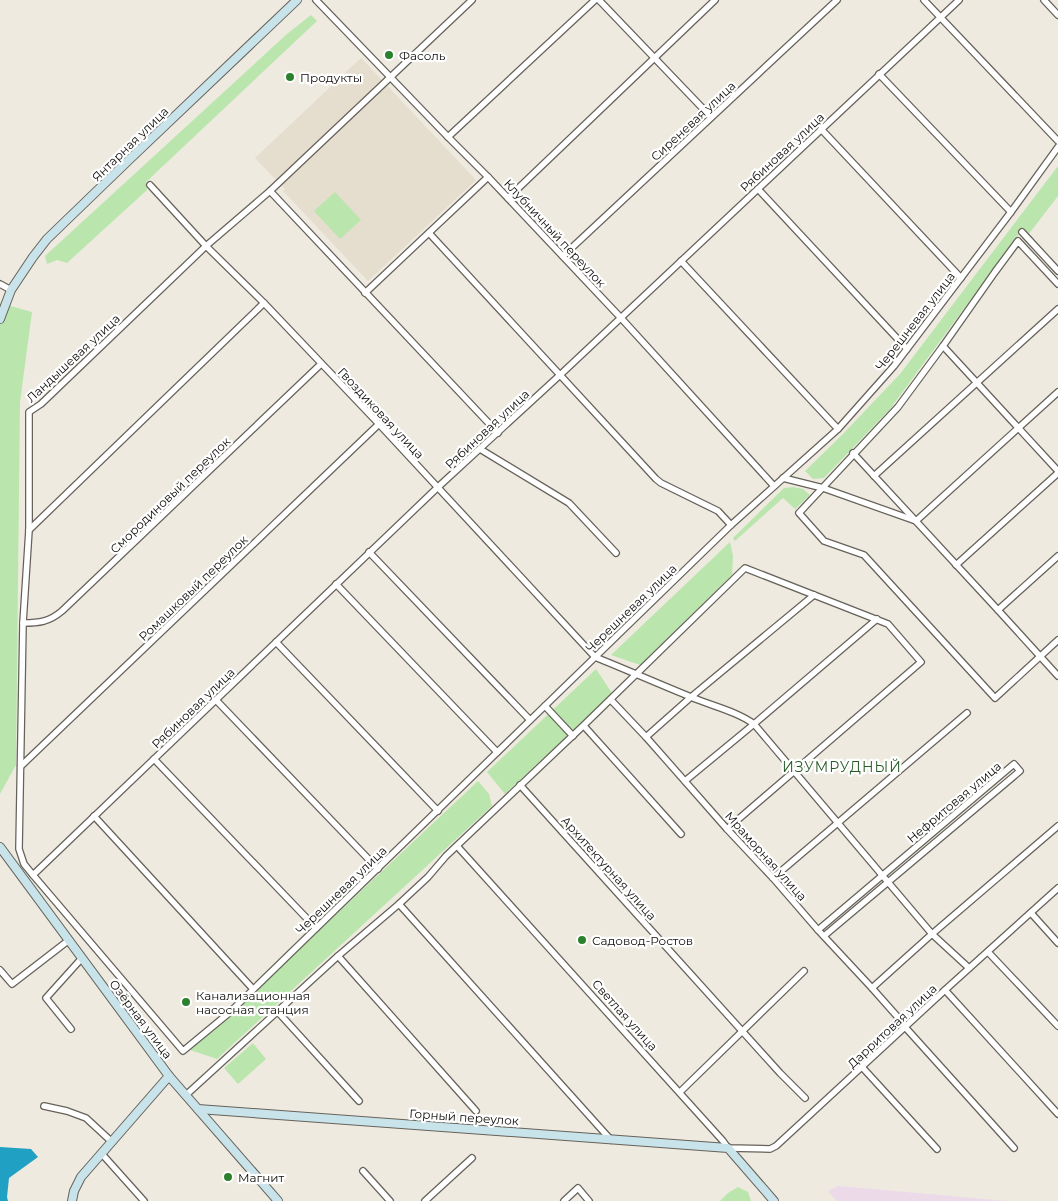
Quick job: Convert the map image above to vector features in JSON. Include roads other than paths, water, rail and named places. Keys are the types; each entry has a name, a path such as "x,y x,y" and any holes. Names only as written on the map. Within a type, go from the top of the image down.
{"street":[{"name":"Янтарная улица","path":"0,319 11,290 33,257 48,239 298,0"},
{"name":"Клубничный переулок","path":"316,0 563,256 774,486"},
{"name":"Ландышевая улица","path":"183,1051 32,875 24,864 19,849 24,623 29,530 29,412 41,404 206,246 270,191 472,0"},
{"path":"448,137 595,0"},
{"path":"600,0 712,117"},
{"path":"508,198 715,0"},
{"name":"Сиреневая улица","path":"563,256 836,0"},
{"path":"924,0 1058,141"},
{"name":"Рябиновая улица","path":"32,875 369,552 959,0"},
{"path":"1044,0 1058,15"},
{"path":"879,74 1011,212"},
{"path":"821,129 961,278"},
{"name":"Черешневая улица","path":"183,1051 229,1013 731,525 838,429 894,366 1011,212 1058,146"},
{"path":"365,293 488,177"},
{"name":"Гвоздиковая улица","path":"150,185 206,246 264,303 379,424 595,657"},
{"path":"758,189 907,349"},
{"path":"270,191 498,432"},
{"path":"1022,232 1058,271"},
{"path":"429,233 656,479 718,511 731,525"},
{"path":"1058,284 1018,241 898,407 799,513 824,541 864,555 995,698 1058,640"},
{"path":"681,261 838,429"},
{"path":"0,284 11,290"},
{"path":"29,530 264,303"},
{"path":"874,476 1058,309"},
{"path":"943,346 1058,472 956,565"},
{"name":"Смородиновый переулок","path":"24,623 39,623 54,618 62,612 321,364"},
{"path":"916,521 1058,392"},
{"name":"Ромашковый переулок","path":"21,766 379,424"},
{"path":"480,449 569,503 616,553"},
{"path":"853,453 1058,676"},
{"path":"783,478 823,488 916,521"},
{"path":"369,552 530,720"},
{"path":"998,610 1058,556"},
{"path":"186,1095 338,956 400,904 428,877 446,856 638,674 745,568 888,624 920,662 727,829"},
{"path":"336,584 497,752"},
{"path":"646,737 691,697 814,595"},
{"path":"685,781 877,619"},
{"path":"276,642 438,811"},
{"path":"595,657 746,718 754,724 887,883 932,934 969,968"},
{"path":"216,700 378,869"},
{"name":"Мраморная улица","path":"611,700 904,1023 905,1027 1014,1148"},
{"path":"545,706 573,736"},
{"path":"773,878 967,713"},
{"path":"584,726 681,834"},
{"path":"154,759 316,928"},
{"name":"Нефритовая улица","path":"818,930 1014,764 1020,771 824,936"},
{"name":"Архитектурная улица","path":"520,785 780,1073 805,1098"},
{"path":"94,816 253,989"},
{"path":"872,988 1058,826"},
{"name":"Светлая улица","path":"457,846 680,1092 774,1201"},
{"name":"Озёрная улица","path":"0,847 169,1076 81,1177 74,1191 72,1201"},
{"name":"Дарритовая улица","path":"728,1148 770,1149 776,1146 1058,888"},
{"path":"400,904 611,1140"},
{"path":"1031,913 1058,943"},
{"path":"0,970 12,984 69,940"},
{"path":"988,952 1058,1026"},
{"path":"338,956 476,1111"},
{"path":"71,1029 46,998 82,958"},
{"path":"680,1092 804,971"},
{"path":"945,990 1058,1113"},
{"path":"278,1012 358,1101"},
{"path":"862,1067 937,1149"},
{"path":"169,1076 278,1201"},
{"path":"44,1106 67,1111 86,1118 112,1142"},
{"name":"Горный переулок","path":"198,1109 728,1148"},
{"path":"102,1154 144,1201"},
{"path":"425,1201 472,1158"},
{"path":"363,1171 390,1201"},
{"path":"564,1201 578,1188 589,1201"}],"water":[{"path":"0,1147 31,1149 38,1157 9,1178 8,1201 0,1201"}],"place":[{"name":"Фасоль","path":"389,55"},
{"name":"Продукты","path":"290,77"},
{"name":"Садовод-Ростов","path":"582,940"},
{"name":"Канализационная насосная станция","path":"186,1002"},
{"name":"Магнит","path":"228,1177"}],"district":[{"name":"ИЗУМРУДНЫЙ","path":"842,767"}]}
